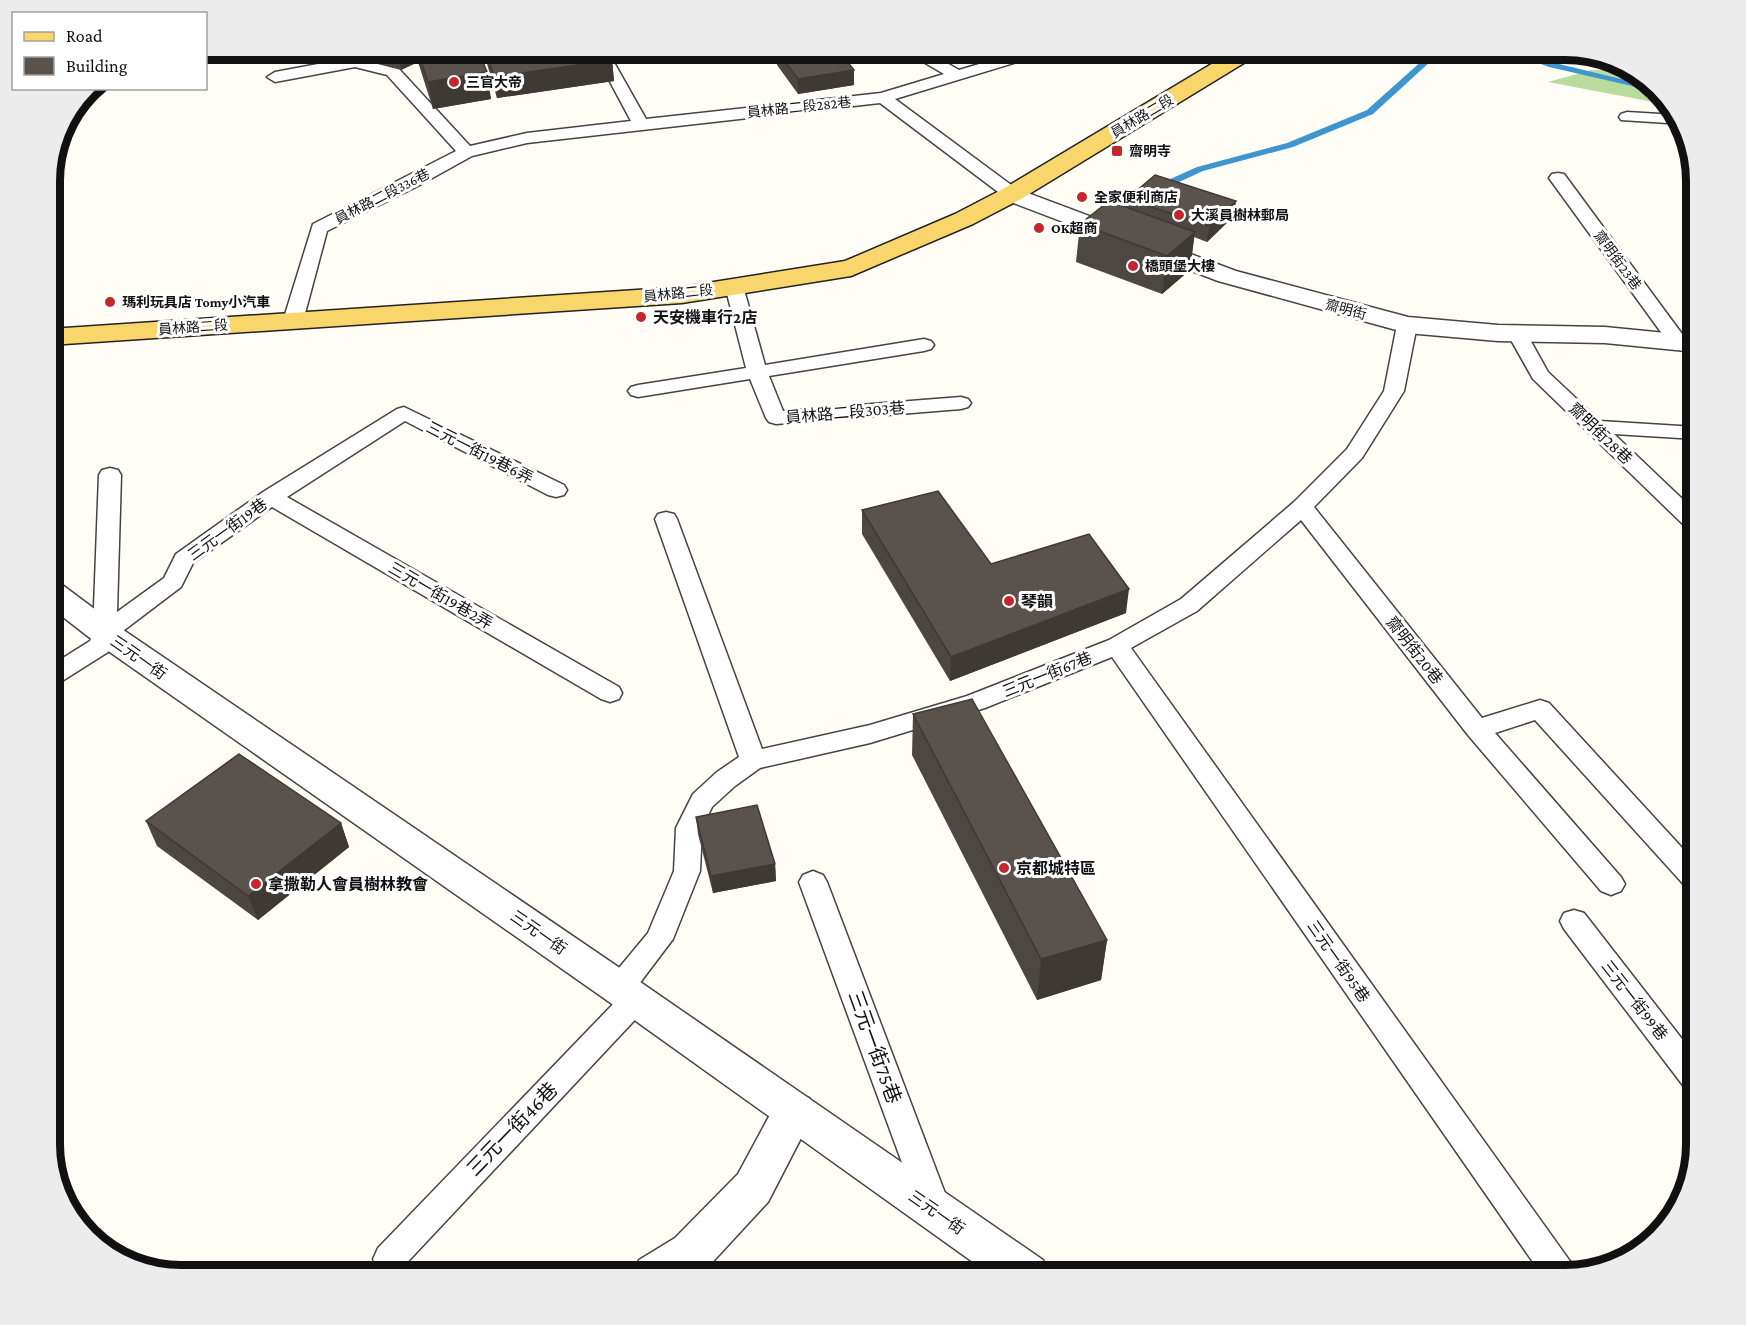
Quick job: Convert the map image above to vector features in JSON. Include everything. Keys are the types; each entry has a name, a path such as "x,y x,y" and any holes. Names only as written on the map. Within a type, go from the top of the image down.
{"main road":[{"name":"員林路二段","path":"60,336 682,295 851,268 964,219 1012,194 1233,60"}],"street":[{"name":"齋明街","path":"1012,194 1227,276 1407,325 1517,333 1605,335 1686,343"},
{"name":"三元一街","path":"60,599 105,633 628,994 1013,1265"},
{"path":"671,1265 691,1253 753,1188 794,1112"}],"lane":[{"path":"274,77 336,60"},
{"path":"362,60 393,72 466,152"},
{"path":"605,60 641,125"},
{"path":"931,60 956,75"},
{"name":"員林路二段282巷","path":"641,125 883,98 1007,60"},
{"path":"883,98 1012,194"},
{"path":"1627,117 1669,119"},
{"name":"員林路二段336巷","path":"293,321 319,228 410,183 466,152 527,138 641,125"},
{"name":"齋明街23巷","path":"1558,178 1686,342"},
{"name":"員林路二段303巷","path":"734,286 758,374 776,418 962,403"},
{"path":"1302,507 1355,453 1394,391 1407,325"},
{"name":"齋明街28巷","path":"1517,333 1540,375 1686,514"},
{"path":"638,391 758,374 924,345"},
{"name":"三元一街19巷6弄","path":"405,413 556,490"},
{"name":"三元一街19巷","path":"60,671 100,646 105,633 173,582 184,559 271,497 405,413"},
{"path":"1595,427 1686,432"},
{"path":"105,633 110,475"},
{"name":"三元一街19巷2弄","path":"271,497 610,693"},
{"name":"三元一街67巷","path":"628,994 659,939 687,871 689,828 702,801 726,778 753,760 870,734 976,702 1117,646 1189,605 1302,507"},
{"name":"齋明街20巷","path":"1302,507 1477,729 1611,884"},
{"path":"666,519 753,760"},
{"name":"三元一街95巷","path":"1117,646 1554,1265"},
{"path":"1477,729 1540,709 1686,869"},
{"name":"三元一街75巷","path":"813,882 936,1212"},
{"name":"三元一街99巷","path":"1574,921 1686,1066"},
{"name":"三元一街46巷","path":"389,1259 628,994"}],"green space":[{"path":"1613,69 1639,85 1657,103 1548,82 1591,70"}],"building":[{"path":"420,60 482,60 487,72 428,82"},
{"path":"489,60 612,60 494,77"},
{"path":"784,60 846,60 854,70 798,79"},
{"path":"1155,175 1236,201 1209,226 1127,199"},
{"path":"1109,201 1195,232 1167,256 1080,224"},
{"name":"琴韻","path":"938,491 991,564 1089,534 1129,589 951,657 862,510"},
{"path":"972,699 1107,940 1041,959 913,714"},
{"name":"拿撒勒人會員樹林教會","path":"239,754 341,823 248,896 146,821"},
{"path":"757,805 775,864 711,876 696,817"}],"waterway":[{"path":"1114,220 1123,204 1200,169 1290,145 1370,112 1428,60"},
{"path":"1537,60 1641,86"}],"place":[{"name":"三官大帝","path":"454,82"},
{"name":"齋明寺","path":"1117,151"},
{"name":"全家便利商店","path":"1082,197"},
{"name":"大溪員樹林郵局","path":"1179,215"},
{"name":"OK超商","path":"1039,228"},
{"name":"橋頭堡大樓","path":"1133,266"},
{"name":"瑪利玩具店 Tomy小汽車","path":"110,302"},
{"name":"天安機車行2店","path":"641,317"},
{"name":"琴韻","path":"1009,601"},
{"name":"京都城特區","path":"1004,868"},
{"name":"拿撒勒人會員樹林教會","path":"256,884"}]}
